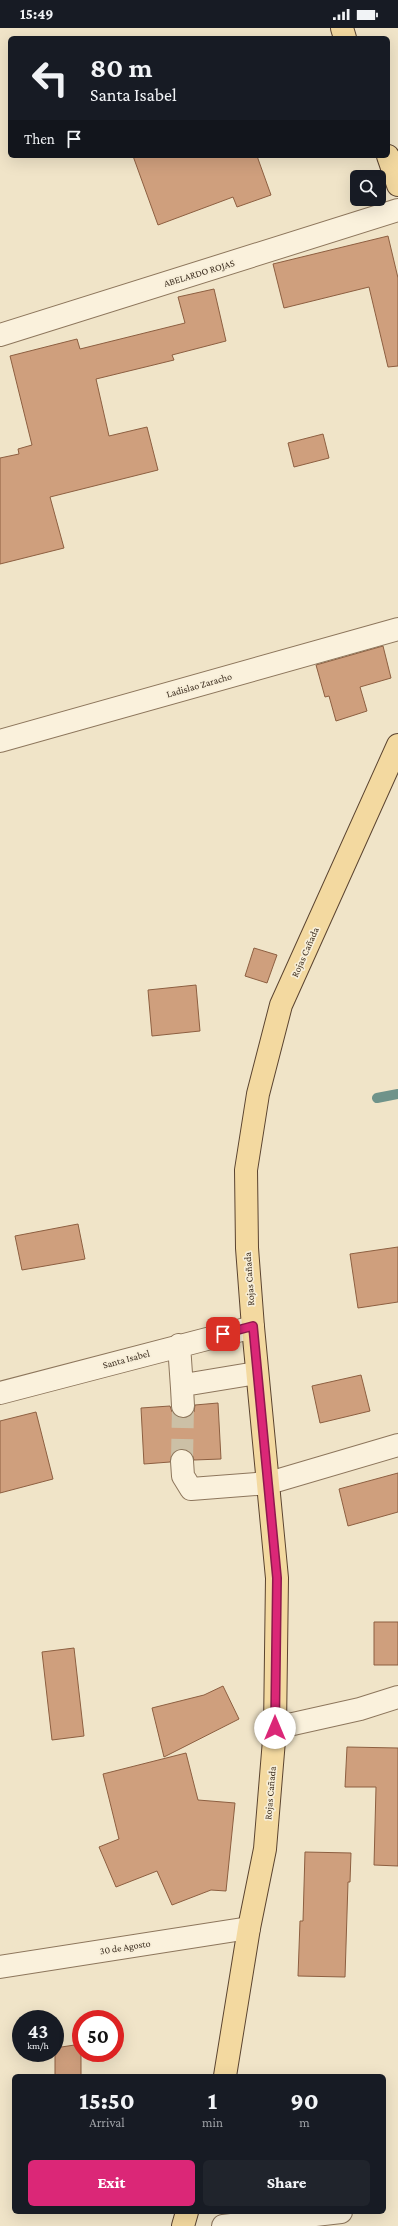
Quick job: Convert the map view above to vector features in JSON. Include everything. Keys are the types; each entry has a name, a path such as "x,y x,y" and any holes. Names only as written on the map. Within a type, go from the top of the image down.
{"main road":[{"path":"389,158 398,185"},
{"name":"Rojas Cañada","path":"225,2074 249,1928 266,1849 275,1728 277,1578 269,1483 256,1373 247,1248 246,1170 258,1094 281,1005 398,745"},
{"path":"183,2226 186,2214"}],"street":[{"name":"ABELARDO ROJAS","path":"0,335 398,210"},
{"name":"Ladislao Zaracho","path":"0,741 398,629"},
{"name":"Santa Isabel","path":"0,1393 253,1326"},
{"path":"179,1345 182,1397 200,1381 256,1373"},
{"path":"182,1461 183,1476 191,1489 269,1483 398,1445"},
{"path":"275,1728 360,1709 398,1697"},
{"name":"30 de Agosto","path":"0,1967 249,1928"},
{"path":"223,2226 324,2214"}],"building":[{"path":"134,158 258,158 271,195 237,207 233,197 158,225"},
{"path":"388,236 398,278 398,366 388,367 369,287 284,308 273,264"},
{"path":"214,289 226,341 172,355 174,360 96,379 109,436 147,427 158,470 50,497 64,548 0,564 0,458 19,454 18,449 32,445 10,356 77,339 80,349 185,323 178,297"},
{"path":"323,434 329,458 294,467 288,443"},
{"path":"383,646 391,678 360,687 367,711 336,721 329,696 325,697 316,665"},
{"path":"254,948 277,955 267,983 245,976"},
{"path":"196,985 200,1031 152,1036 148,990"},
{"path":"78,1224 85,1259 22,1270 15,1236"},
{"path":"398,1247 398,1302 358,1308 350,1254"},
{"path":"361,1375 370,1411 320,1423 312,1386"},
{"path":"218,1403 221,1459 194,1460 192,1454 182,1449 175,1451 170,1462 144,1464 141,1408 170,1406 172,1412 177,1417 184,1418 194,1412 195,1405"},
{"path":"36,1412 53,1479 0,1493 0,1421"},
{"path":"398,1473 398,1512 348,1526 339,1489"},
{"path":"374,1622 398,1622 398,1665 374,1665"},
{"path":"74,1648 84,1736 52,1740 42,1652"},
{"path":"223,1686 239,1719 164,1757 152,1708 204,1695"},
{"path":"347,1747 398,1748 398,1866 374,1865 376,1787 345,1787"},
{"path":"186,1753 198,1800 235,1803 226,1891 211,1890 172,1905 157,1871 116,1887 99,1847 119,1839 103,1774"},
{"path":"305,1852 351,1853 350,1882 348,1882 345,1977 298,1976 300,1921 303,1921"},
{"path":"72,2045 72,2062 81,2062 81,2074 55,2074 55,2062 64,2062 64,2047"}],"waterway":[{"path":"377,1098 398,1094"}],"tunnel":[{"path":"182,1461 183,1406"}],"route":[{"path":"223,1334 253,1326 256,1373 269,1483 277,1578 275,1728"}]}
